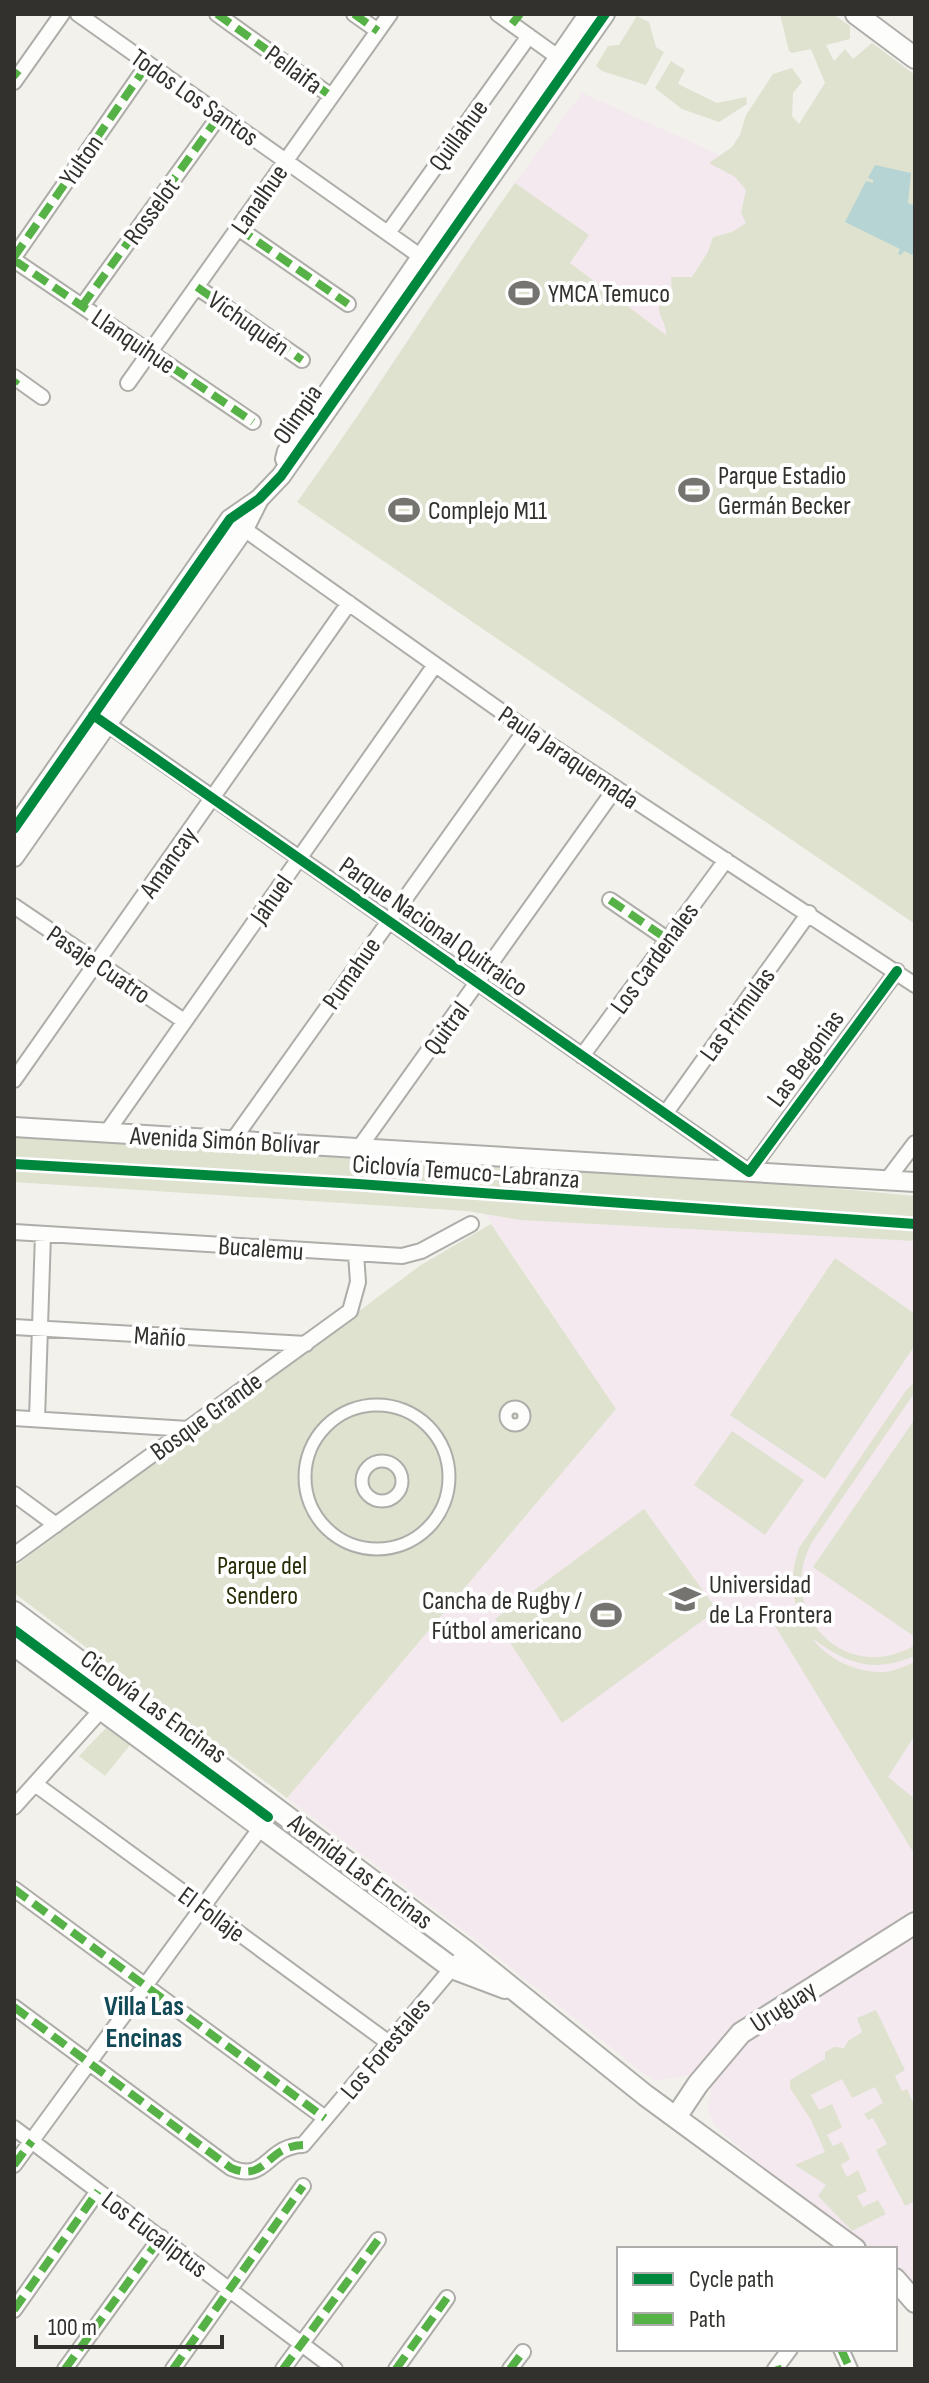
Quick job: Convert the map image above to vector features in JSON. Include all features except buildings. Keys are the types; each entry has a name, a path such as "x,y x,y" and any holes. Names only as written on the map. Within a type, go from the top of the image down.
{"main road":[{"path":"856,14 915,58"},
{"name":"Avenida Las Encinas","path":"14,1612 466,1951 674,2121"},
{"name":"Avenida Las Encinas","path":"15,1647 452,1968 513,1991"},
{"name":"Uruguay","path":"674,2121 698,2084 741,2033 915,1923"},
{"name":"Avenida Las Encinas","path":"611,2069 629,2092 717,2147 852,2247"},
{"path":"645,2095 671,2096 698,2084 700,2117 717,2147"},
{"path":"897,2281 915,2302"}],"street":[{"path":"16,77 62,14"},
{"name":"Todos Los Santos","path":"78,14 425,260"},
{"name":"Pellaifa","path":"217,14 331,96"},
{"path":"354,14 378,31"},
{"name":"Lanalhue","path":"128,383 390,14"},
{"path":"498,14 516,19 529,36 563,60"},
{"name":"Olimpia","path":"563,60 586,14"},
{"name":"Olimpia","path":"14,829 100,719 237,524 287,468 563,60 605,14"},
{"name":"Quillahue","path":"388,233 529,36"},
{"name":"Yulton","path":"14,258 148,64"},
{"name":"Rosselot","path":"82,306 220,115"},
{"path":"238,228 348,304"},
{"name":"Llanquihue","path":"14,258 253,422"},
{"name":"Vichuquén","path":"197,287 302,360"},
{"path":"15,380 42,397"},
{"name":"Paula Jaraquemada","path":"237,524 526,729 915,985"},
{"name":"Amancay","path":"14,1080 349,603"},
{"name":"Jahuel","path":"107,1132 435,665"},
{"name":"Olimpia","path":"14,857 100,719"},
{"name":"Parque Nacional Quitraico","path":"100,719 749,1172"},
{"name":"Pumahue","path":"233,1140 526,729"},
{"name":"Quitral","path":"359,1148 615,789"},
{"name":"Los Cardenales","path":"582,1056 726,860"},
{"path":"610,900 667,939"},
{"name":"Pasaje Cuatro","path":"14,906 184,1021"},
{"name":"Las Primulas","path":"665,1114 809,913"},
{"name":"Las Begonias","path":"749,1172 897,971"},
{"name":"Avenida Simón Bolívar","path":"14,1127 915,1182"},
{"path":"887,1180 915,1143"},
{"name":"Bucalemu","path":"14,1232 402,1256 421,1251 471,1224"},
{"path":"37,1419 43,1234"},
{"name":"Bosque Grande","path":"14,1555 350,1311 358,1282 356,1254"},
{"name":"Mañío","path":"14,1327 306,1344"},
{"path":"372,1405 408,1412 430,1429 444,1453 449,1474 443,1506 432,1523 416,1538 400,1545 364,1549 329,1531 312,1508 304,1482 311,1446 325,1427 341,1414 372,1405"},
{"path":"14,1418 188,1429"},
{"path":"14,1494 56,1525"},
{"path":"15,1647 34,1626"},
{"path":"14,1807 119,1690"},
{"name":"El Follaje","path":"35,1784 389,2043"},
{"path":"14,2165 276,1806"},
{"path":"14,1889 325,2118"},
{"name":"Los Forestales","path":"89,2062 231,2168 244,2173 258,2169 280,2149 303,2145 466,1951"},
{"path":"14,2007 89,2062"},
{"name":"Los Eucaliptus","path":"14,2128 335,2369"},
{"path":"173,2369 303,2186"},
{"path":"14,2310 98,2191"},
{"path":"65,2369 161,2237"},
{"path":"283,2369 378,2240"},
{"path":"396,2369 447,2298"},
{"path":"777,2368 789,2351"},
{"path":"510,2369 523,2352"}],"shaded area":[{"path":"582,93 767,176 760,262 676,343 569,263 515,183"},
{"name":"Universidad de La Frontera","path":"485,1214 520,1220 915,1241 915,2291 897,2272 897,2247 866,2247 766,2171 714,2125 708,2108 711,2089 688,2075 655,2081 643,2073 477,1941 287,1798 616,1409"}],"green space":[{"name":"Parque Estadio Germán Becker","path":"780,14 833,14 850,26 850,39 826,45 834,61 845,49 853,59 872,43 915,75 915,924 297,502 515,183 589,235 570,263 666,335 659,307 672,291 671,277 692,277 708,252 713,237 732,232 746,223 741,213 746,190 735,177 709,163 732,147 740,135 746,115 773,74 792,68 802,82 793,93 792,116 799,124 825,83 811,49 789,51"},
{"path":"637,16 649,22 656,47 664,52 646,85 602,71 596,66 608,46 619,45"},
{"path":"671,61 685,70 678,83 680,85 717,103 746,97 747,104 719,122 682,109 655,88"},
{"path":"14,1135 753,1181 915,1196 915,1241 520,1220 467,1211 14,1182"},
{"name":"Parque del Sendero","path":"491,1224 616,1409 287,1798 14,1593 14,1567 421,1265"},
{"path":"835,1258 915,1314 915,1345 825,1479 730,1415"},
{"path":"915,1382 915,1392 812,1542 803,1568 802,1594 809,1616 823,1636 842,1649 864,1656 889,1656 915,1645 914,1656 872,1665 836,1654 812,1638 835,1659 864,1670 889,1671 915,1662 915,1735 888,1777 915,1799 915,1855 763,1606 792,1612 805,1627 793,1588 799,1548 907,1389"},
{"path":"915,1419 915,1637 813,1567"},
{"path":"732,1431 804,1480 765,1535 694,1485"},
{"name":"Cancha de Rugby / Fútbol americano","path":"644,1509 717,1610 562,1723 495,1619"},
{"path":"106,1728 130,1745 105,1776 79,1756"},
{"path":"876,2010 905,2070 895,2076 902,2091 907,2089 915,2107 915,2201 905,2206 876,2150 887,2144 873,2118 868,2120 864,2114 883,2103 875,2087 852,2098 842,2079 811,2095 819,2110 832,2104 842,2127 827,2135 833,2146 842,2142 850,2159 841,2165 847,2177 858,2170 867,2191 857,2196 863,2207 878,2200 886,2214 852,2231 818,2196 826,2185 795,2165 825,2152 811,2120 790,2088 790,2080 825,2059 825,2052 834,2047 844,2048 848,2041 862,2032 857,2018"}],"water":[{"path":"875,165 911,173 908,203 915,206 915,256 904,251 898,254 900,249 845,222 866,181 873,183 868,178"}],"marked path":[{"path":"217,14 331,96"},
{"path":"354,14 378,31"},
{"path":"512,24 520,14"},
{"path":"14,257 148,64"},
{"path":"14,72 19,76"},
{"path":"82,306 220,115"},
{"path":"238,228 348,304"},
{"path":"14,260 253,422"},
{"path":"197,287 302,360"},
{"path":"14,383 17,379"},
{"path":"610,900 667,939"},
{"path":"14,1889 325,2118"},
{"path":"14,2007 231,2168 252,2171 281,2151 303,2145"},
{"path":"14,2165 32,2141"},
{"path":"173,2369 303,2186"},
{"path":"14,2310 98,2191"},
{"path":"65,2369 161,2237"},
{"path":"283,2369 378,2240"},
{"path":"396,2369 447,2298"},
{"path":"842,2351 850,2369"},
{"path":"510,2369 523,2352"}],"cycle path":[{"path":"14,829 230,519 259,499 281,476 605,14"},
{"path":"93,715 749,1172 897,971"},
{"name":"Ciclovía Temuco-Labranza","path":"14,1164 358,1184 915,1224"},
{"name":"Ciclovía Las Encinas","path":"14,1630 268,1817"}],"place":[{"name":"YMCA Temuco","path":"524,293"},
{"name":"Parque Estadio Germán Becker","path":"694,490"},
{"name":"Complejo M11","path":"404,510"},
{"name":"Universidad de La Frontera","path":"685,1599"},
{"name":"Cancha de Rugby / Fútbol americano","path":"606,1615"}],"district":[{"name":"Villa Las Encinas","path":"144,2021"}]}
